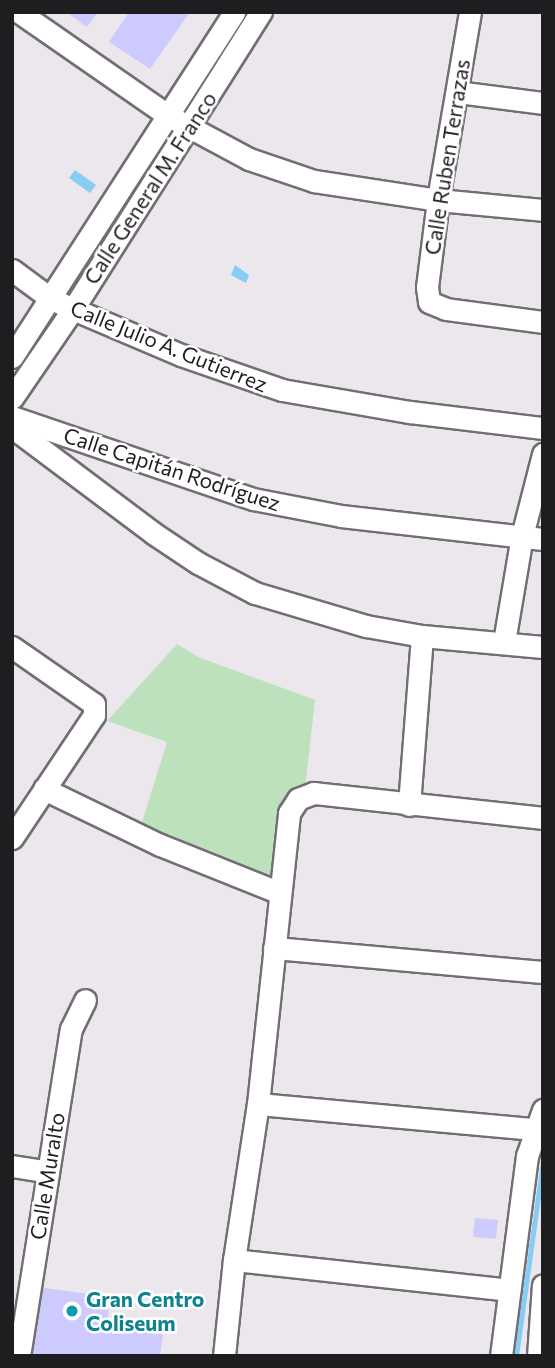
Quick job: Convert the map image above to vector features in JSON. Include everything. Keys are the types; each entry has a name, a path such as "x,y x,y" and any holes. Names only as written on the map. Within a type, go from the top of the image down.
{"street":[{"path":"19,12 167,115 249,159 314,181 438,200 543,210"},
{"name":"Calle General M. Franco","path":"12,357 234,12"},
{"name":"Calle General M. Franco","path":"12,398 73,309 261,12"},
{"name":"Calle Ruben Terrazas","path":"470,12 438,200 427,287 429,302 446,309 543,322"},
{"path":"457,92 543,103"},
{"name":"Calle Julio A. Gutierrez","path":"12,271 50,298 73,309 181,355 282,390 410,412 543,428"},
{"name":"Calle Capitán Rodríguez","path":"12,417 253,499 341,516 532,537"},
{"path":"12,427 153,533 198,563 255,593 366,626 422,636 543,647"},
{"path":"504,642 532,537 543,454"},
{"path":"409,805 422,636"},
{"path":"12,648 94,704 94,715 14,832"},
{"path":"44,789 160,845 280,893"},
{"path":"225,1356 234,1260 258,1104 289,813 299,799 314,793 543,818"},
{"path":"274,948 543,972"},
{"name":"Calle Muralto","path":"19,1356 71,1029 85,1000"},
{"path":"258,1104 541,1123 527,1156 501,1356"},
{"path":"12,1166 48,1172"},
{"path":"234,1260 509,1290"},
{"path":"538,1356 543,1284"}],"green space":[{"path":"177,644 198,657 315,700 305,789 276,869 271,875 226,863 140,829 167,742 107,721"}],"water":[{"path":"75,170 96,185 90,193 69,178"},
{"path":"235,265 249,275 246,283 231,275"}],"building":[{"path":"66,12 98,12 87,27"},
{"path":"129,12 190,12 150,69 109,42"},
{"path":"475,1218 498,1220 496,1239 473,1237"},
{"name":"Gran Centro Coliseum","path":"38,1287 110,1297 107,1326 163,1334 160,1356 29,1356"}],"waterway":[{"path":"516,1356 543,1161"}],"place":[{"name":"Gran Centro Coliseum","path":"72,1311"}]}
